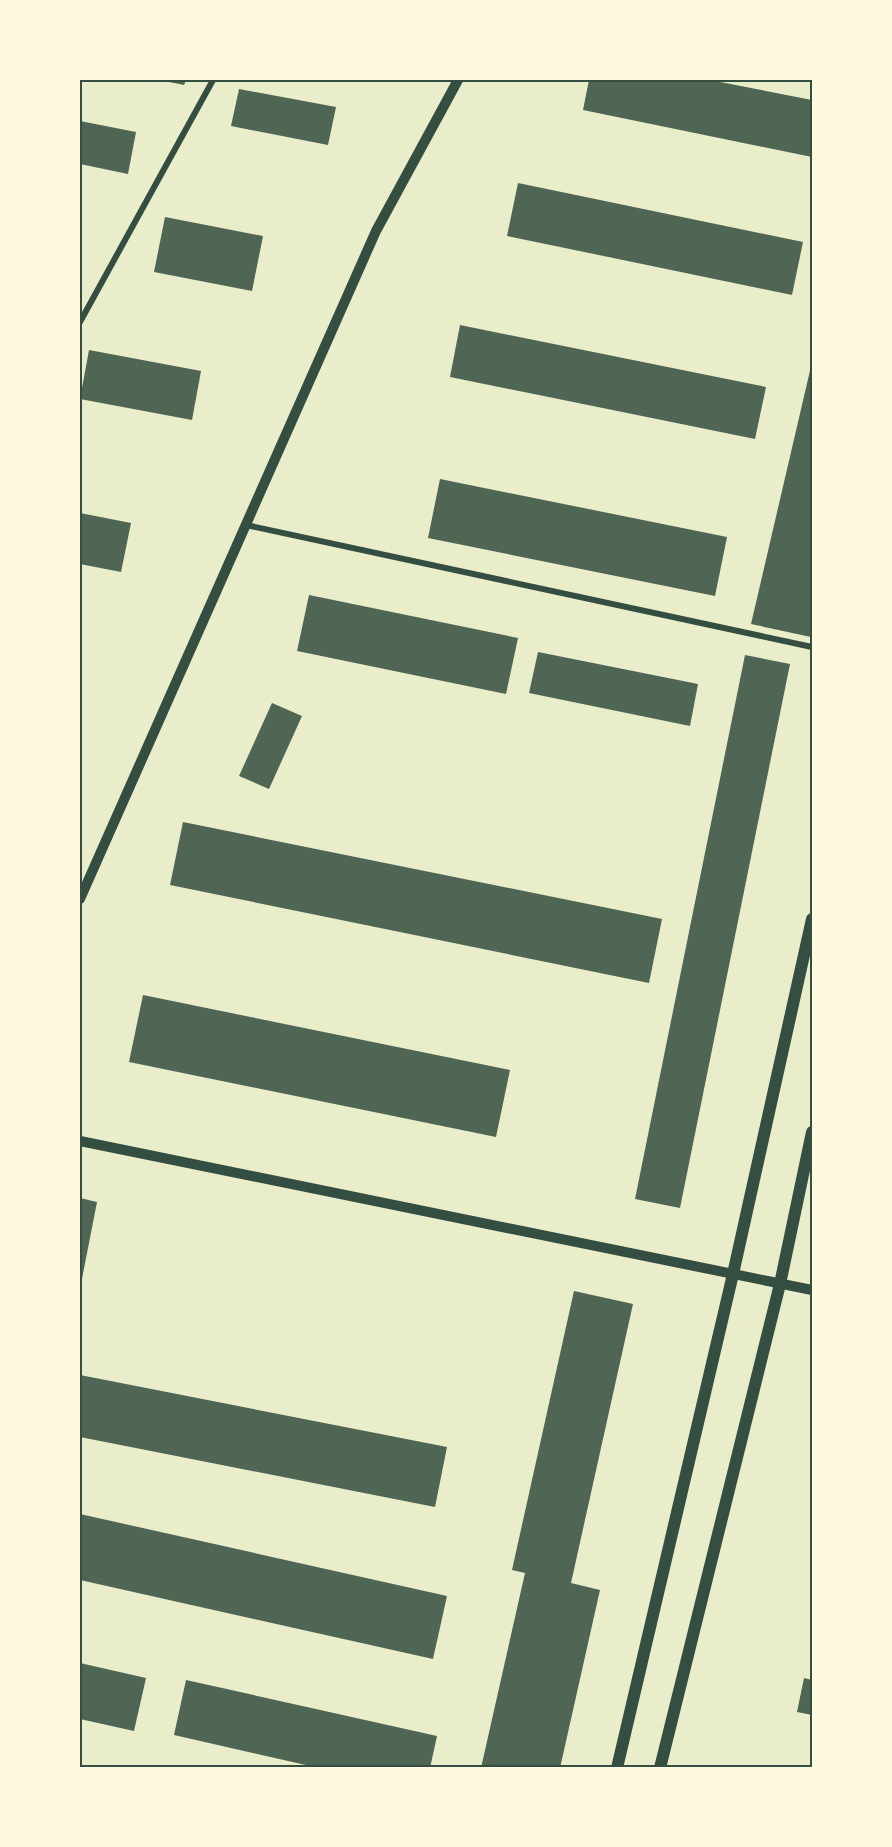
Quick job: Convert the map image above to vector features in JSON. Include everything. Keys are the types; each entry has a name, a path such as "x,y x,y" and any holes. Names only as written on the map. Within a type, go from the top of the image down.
{"main road":[{"path":"617,1767 733,1275 813,919"},
{"path":"660,1767 780,1284 813,1132"}],"street":[{"path":"80,322 124,237 213,80"},
{"path":"80,899 376,231 458,80"},
{"path":"246,525 813,647"},
{"path":"80,1141 813,1290"}],"building":[{"path":"159,80 186,80 184,85"},
{"path":"589,80 710,80 812,100 812,157 583,110"},
{"path":"239,89 336,107 328,145 231,126"},
{"path":"80,121 136,132 128,174 80,164"},
{"path":"518,183 803,242 792,295 507,236"},
{"path":"165,217 263,236 252,291 154,272"},
{"path":"460,325 766,387 755,439 450,377"},
{"path":"89,350 201,371 192,420 80,399"},
{"path":"812,362 812,632 811,637 751,624"},
{"path":"440,479 727,537 715,596 428,538"},
{"path":"80,513 131,523 121,572 80,564"},
{"path":"309,595 518,638 506,694 297,651"},
{"path":"538,652 698,684 690,726 529,693"},
{"path":"745,655 790,664 680,1208 635,1199"},
{"path":"272,703 302,716 269,789 239,776"},
{"path":"183,822 662,919 649,983 170,885"},
{"path":"143,995 510,1070 496,1137 129,1062"},
{"path":"80,1198 97,1202 81,1284 80,1284"},
{"path":"574,1291 633,1304 571,1583 600,1590 560,1768 481,1768 525,1573 512,1570"},
{"path":"80,1375 447,1447 435,1507 80,1437"},
{"path":"80,1514 447,1596 433,1659 80,1580"},
{"path":"80,1663 146,1678 134,1731 80,1719"},
{"path":"804,1678 812,1680 812,1715 797,1712"},
{"path":"186,1680 437,1736 430,1768 319,1768 174,1735"}]}
